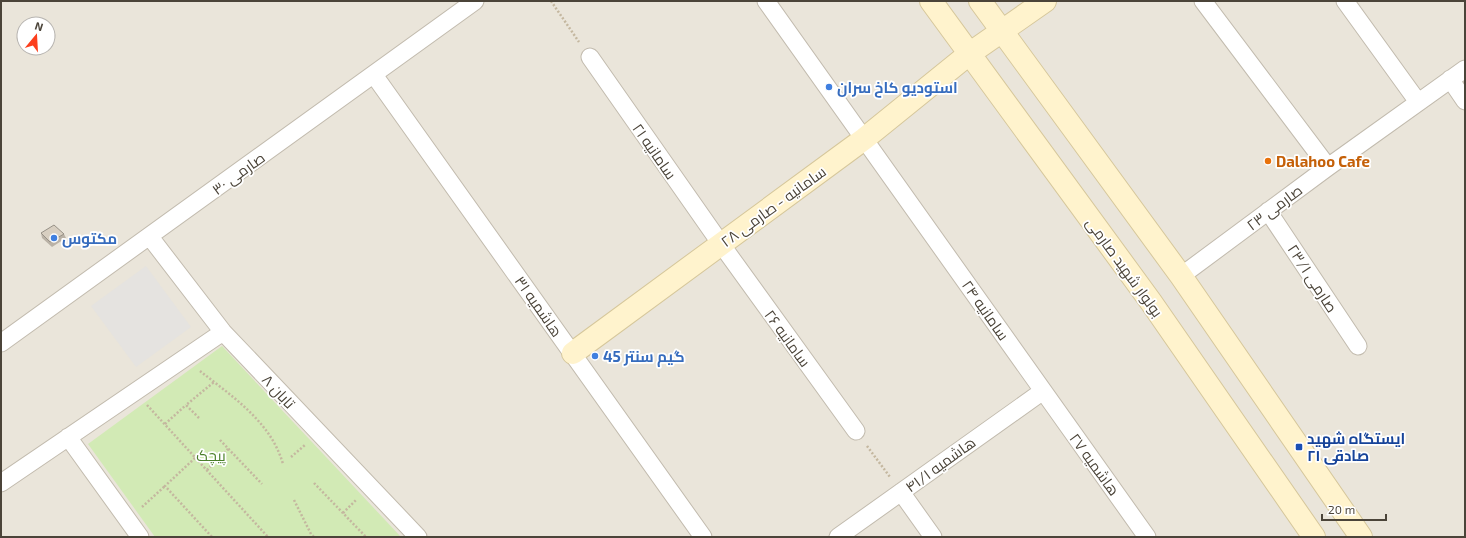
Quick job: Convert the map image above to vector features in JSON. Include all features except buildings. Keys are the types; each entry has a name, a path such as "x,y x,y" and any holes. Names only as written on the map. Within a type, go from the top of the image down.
{"main road":[{"name":"بولوار شهید صارمی","path":"931,1 1151,302 1314,537"},
{"path":"980,1 1181,276 1361,537"},
{"name":"سامانیه - صارمی ۲۸","path":"573,353 864,139 969,54 1045,1"}],"street":[{"name":"صارمی ۳۰","path":"1,343 150,237 475,1"},
{"name":"سامانیه ۲۴","path":"766,1 1043,391"},
{"path":"1203,1 1328,167"},
{"path":"1345,1 1418,102"},
{"name":"سامانیه ۲۱","path":"590,57 720,244"},
{"name":"صارمی ۲۳","path":"1181,276 1465,68"},
{"name":"هاشمیه ۳۱","path":"374,75 703,537"},
{"path":"1450,80 1465,101"},
{"name":"صارمی ۲۳/۱","path":"1268,211 1358,346"},
{"name":"تابان ۸","path":"150,237 223,332 418,537"},
{"name":"سامانیه ۲۶","path":"720,244 856,431"},
{"path":"1,483 223,332"},
{"name":"هاشمیه ۴۱/۱","path":"838,537 1043,391"},
{"name":"هاشمیه ۲۷","path":"1043,391 1147,537"},
{"path":"68,437 140,537"},
{"path":"901,492 933,537"}],"path":[{"path":"551,1 590,57"},
{"path":"184,358 240,402 260,422 280,453 284,464"},
{"path":"165,424 214,382"},
{"path":"135,392 268,537"},
{"path":"186,405 199,418"},
{"path":"856,431 901,492"},
{"path":"220,440 262,484"},
{"path":"207,470 228,449"},
{"path":"128,520 195,458"},
{"path":"314,483 366,537"},
{"path":"165,486 212,537"},
{"path":"294,500 311,534 314,537"}],"shaded area":[{"path":"1,1 1465,1 1465,537 1,537"},
{"path":"146,266 191,327 136,367 91,306"}],"green space":[{"name":"پیچک","path":"222,346 401,537 155,537 88,444"}],"place":[{"name":"استودیو کاخ سران","path":"829,87"},
{"name":"Dalahoo Cafe","path":"1268,161"},
{"name":"مکتوس","path":"54,238"},
{"name":"گیم سنتر 45","path":"595,356"},
{"name":"ایستگاه شهید صادقی ۲۱","path":"1299,447"}]}
